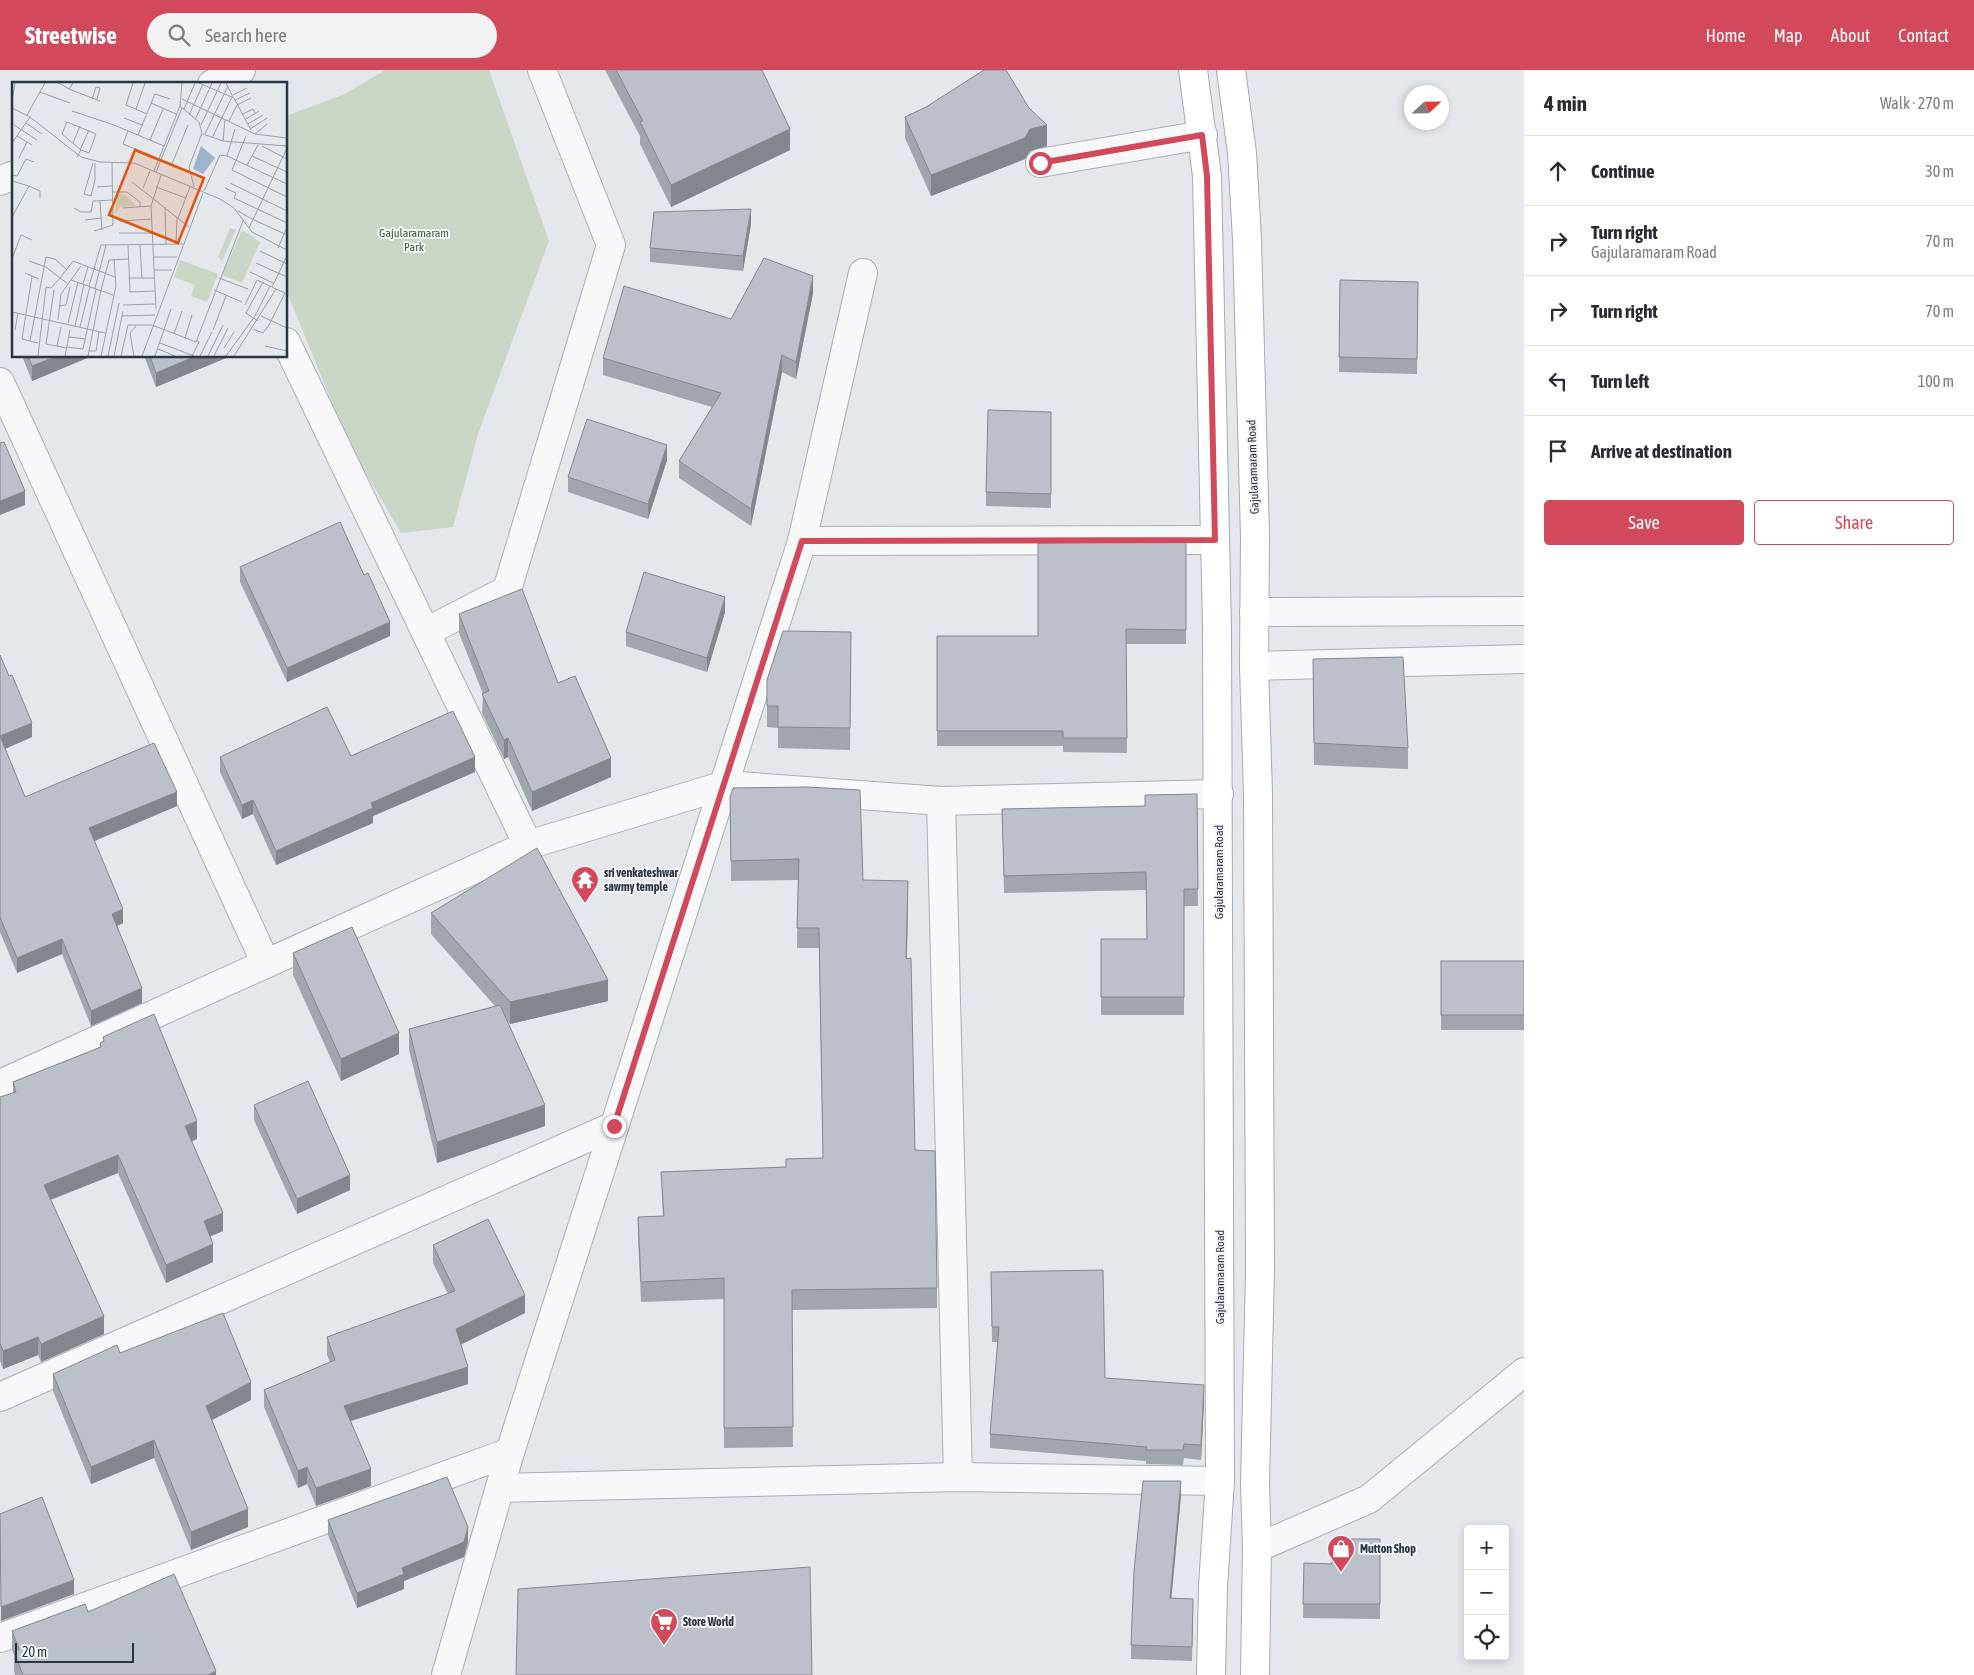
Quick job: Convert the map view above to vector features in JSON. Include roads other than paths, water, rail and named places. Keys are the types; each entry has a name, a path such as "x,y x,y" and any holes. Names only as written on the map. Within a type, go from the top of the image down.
{"main road":[{"name":"Gajularamaram Road","path":"1193,70 1207,176 1219,794 1220,1481 1213,1586 1211,1675"},
{"name":"Gajularamaram Road","path":"1231,70 1242,153 1247,239 1255,536 1254,666 1258,794 1260,1063 1260,1270 1255,1484 1257,1548 1255,1675"}],"street":[{"path":"216,82 241,70"},
{"path":"426,632 507,590 611,245 542,70"},
{"path":"1040,163 1202,135"},
{"path":"0,181 12,176"},
{"path":"446,1675 510,1452 802,541 863,273"},
{"path":"288,346 528,845"},
{"path":"0,382 266,964"},
{"path":"802,541 1215,540"},
{"path":"1254,612 1524,611"},
{"path":"1254,666 1524,659"},
{"path":"1,1080 266,964 528,845 725,784 941,801 1219,794"},
{"path":"941,801 958,1477"},
{"path":"0,1397 614,1126"},
{"path":"1257,1548 1369,1499 1524,1372"},
{"path":"0,1638 510,1452"},
{"path":"500,1488 958,1477 1220,1481"}],"place":[{"name":"sri venkateshwar sawmy temple","path":"585,904"},
{"name":"Mutton Shop","path":"1341,1573"},
{"name":"Store World","path":"664,1646"}],"park label":[{"name":"Gajularamaram Park","path":"414,240"}]}
